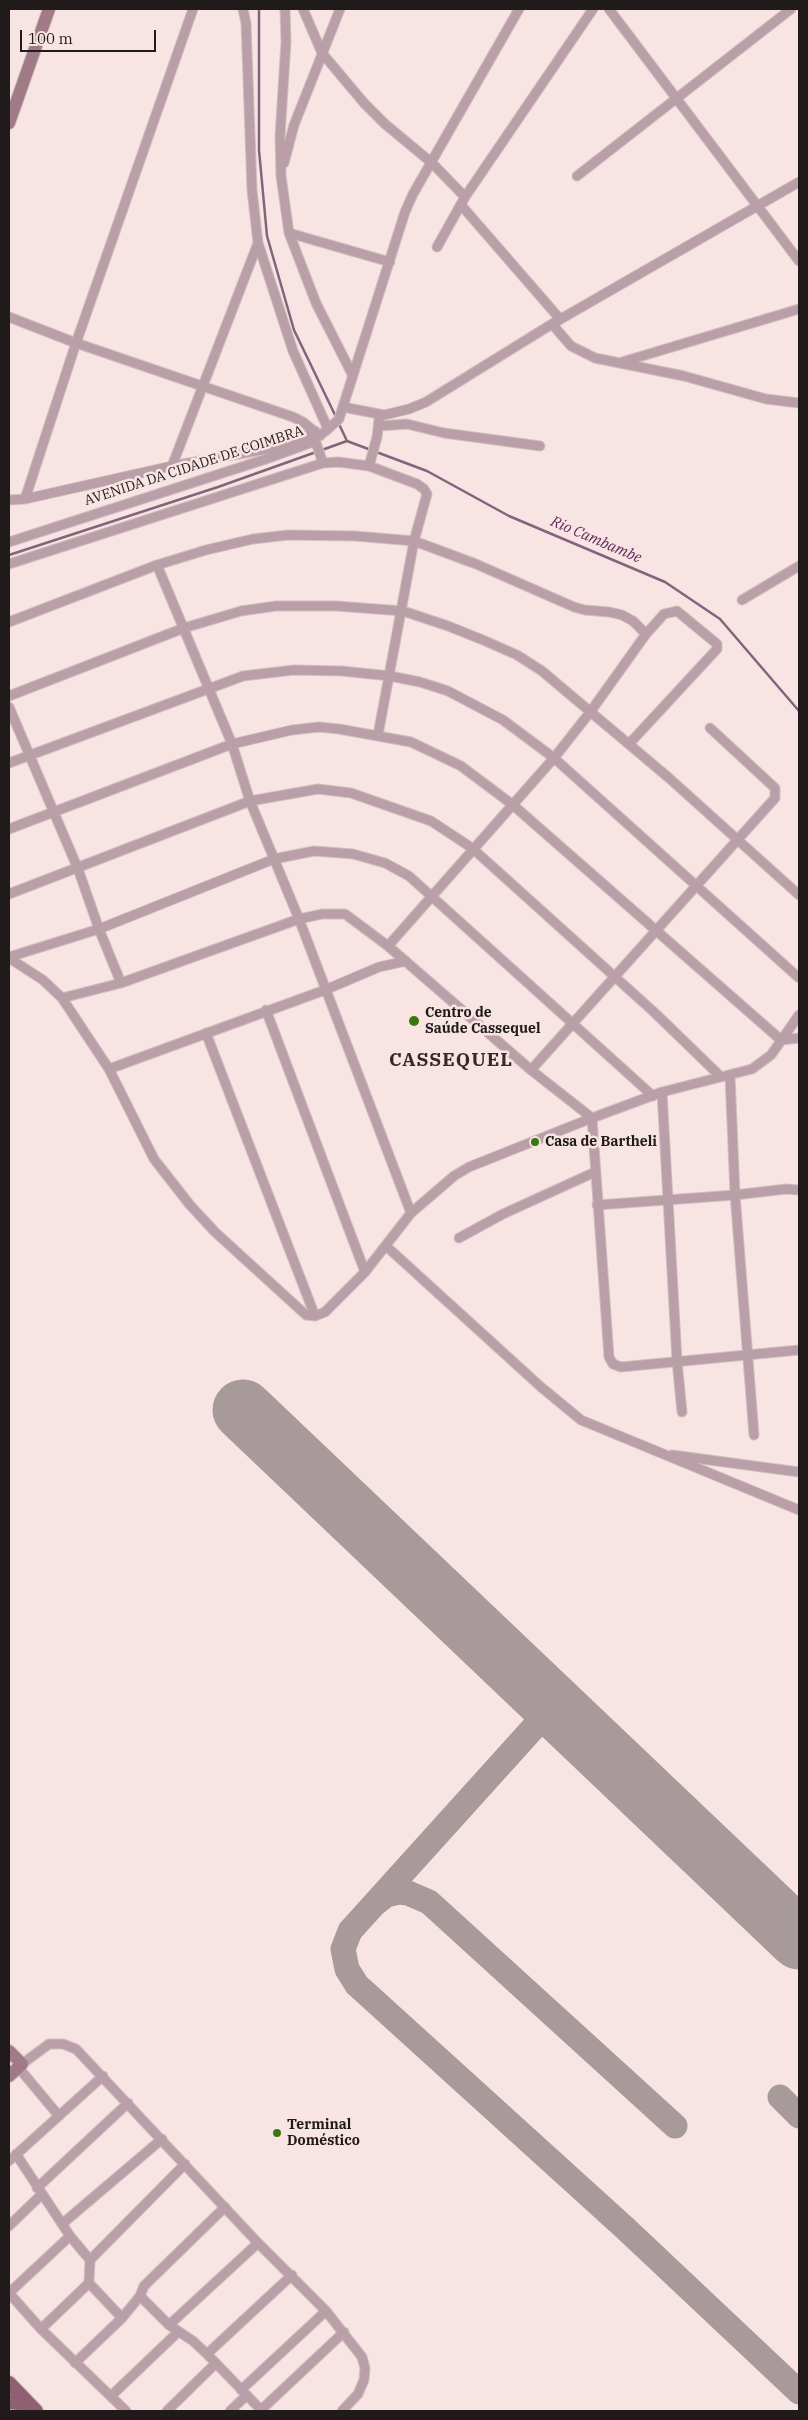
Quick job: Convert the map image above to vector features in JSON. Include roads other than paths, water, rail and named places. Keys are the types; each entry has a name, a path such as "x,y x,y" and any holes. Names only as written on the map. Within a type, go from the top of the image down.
{"main road":[{"path":"9,2382 36,2411"},
{"path":"9,2402 19,2404 29,2411"}],"street":[{"path":"9,123 48,9"},
{"path":"25,499 76,343 193,9"},
{"path":"243,9 246,23 252,190 258,243 292,351 328,429"},
{"path":"285,9 286,42 280,136 281,176 289,233 316,303 352,374"},
{"path":"303,9 322,53 385,124 432,163 556,321 572,346 605,360 716,384 766,399 799,403"},
{"path":"281,176 294,125 340,9"},
{"name":"AVENIDA DA CIDADE DE COIMBRA","path":"9,542 266,459 317,438 338,420 406,212 420,181 519,9"},
{"path":"437,247 463,201 593,9"},
{"path":"609,9 799,261"},
{"path":"577,176 791,9"},
{"path":"343,407 379,415 399,412 426,402 556,321 799,182"},
{"path":"289,233 390,262"},
{"path":"172,466 201,386 258,243"},
{"path":"621,362 799,309"},
{"path":"9,317 76,343 292,417 317,438 322,460"},
{"path":"370,463 377,438 379,415"},
{"path":"379,426 407,424 444,433 540,446"},
{"path":"9,500 25,499 172,466 317,438"},
{"path":"9,564 322,460 370,463 418,484 424,488 427,494 414,541 378,735"},
{"path":"9,622 156,565 206,550 253,539 288,535 355,536 414,541 492,570 574,607 622,615 633,621 646,634"},
{"path":"156,565 232,744 250,801 299,919 324,990 411,1213"},
{"path":"742,600 799,566"},
{"path":"9,696 184,628 241,611 276,606 336,606 402,612 448,626 517,655 542,671 629,744 799,895"},
{"path":"388,946 472,848 554,758 591,711 646,634 664,614 677,611 717,644 718,648 629,744"},
{"path":"9,762 208,687 243,676 285,670 342,670 390,676 448,691 503,720 554,758 799,978"},
{"path":"9,708 78,869 99,929 121,983"},
{"path":"9,829 232,744 292,730 319,727 378,735 411,742 462,766 513,805 781,1040 799,1038"},
{"path":"531,1070 738,840 776,794 775,788 710,728"},
{"path":"9,894 78,869 250,801 318,789 351,793 432,821 472,848 726,1077 754,1435"},
{"path":"9,958 99,929 274,859 314,851 353,854 385,863 409,876 653,1096"},
{"path":"62,998 121,983 299,919 322,914 345,914 388,946 531,1070 592,1118 608,1357 613,1364 621,1367 799,1350"},
{"path":"9,958 43,980 62,998 109,1068 154,1159 190,1205 297,1309 306,1315 315,1316 325,1312 366,1272 411,1213 444,1183 469,1167 662,1092 752,1069 771,1055 799,1015"},
{"path":"109,1068 324,990 378,967 406,961"},
{"path":"266,1010 366,1272"},
{"path":"206,1033 315,1316"},
{"path":"662,1092 677,1361 682,1412"},
{"path":"459,1238 503,1214 595,1172"},
{"path":"597,1204 735,1195 786,1189 799,1190"},
{"path":"386,1246 541,1387 575,1415 596,1428 799,1510"},
{"path":"659,1453 799,1472"},
{"path":"16,2069 49,2044 63,2044 76,2049 128,2102 258,2243 326,2311 362,2357 365,2368 364,2380 358,2394 342,2411"},
{"path":"9,2051 16,2069 59,2116"},
{"path":"9,2161 103,2076"},
{"path":"9,2226 40,2191 128,2102"},
{"path":"62,2224 162,2139"},
{"path":"16,2154 70,2236 90,2260"},
{"path":"122,2318 89,2283 88,2269 90,2260 185,2164"},
{"path":"76,2363 122,2318 140,2296 144,2286 225,2207"},
{"path":"70,2236 9,2293 41,2329 126,2411"},
{"path":"169,2325 258,2243"},
{"path":"207,2354 292,2275"},
{"path":"41,2329 89,2283"},
{"path":"140,2296 169,2325 207,2354 262,2411 344,2332"},
{"path":"230,2411 244,2393 326,2311"},
{"path":"111,2396 178,2332"},
{"path":"167,2411 216,2363"}],"waterway":[{"path":"259,9 259,150 267,236 294,330 336,417"},
{"path":"338,422 347,441"},
{"name":"Rio Cambambe","path":"347,441 427,471 509,516 665,582 720,619 799,711"},
{"path":"9,555 218,487 347,441"}],"place":[{"name":"Centro de Saúde Cassequel","path":"414,1021"},
{"name":"Casa de Bartheli","path":"535,1142"},
{"name":"Terminal Doméstico","path":"277,2133"}],"district":[{"name":"CASSEQUEL","path":"451,1061"}]}
